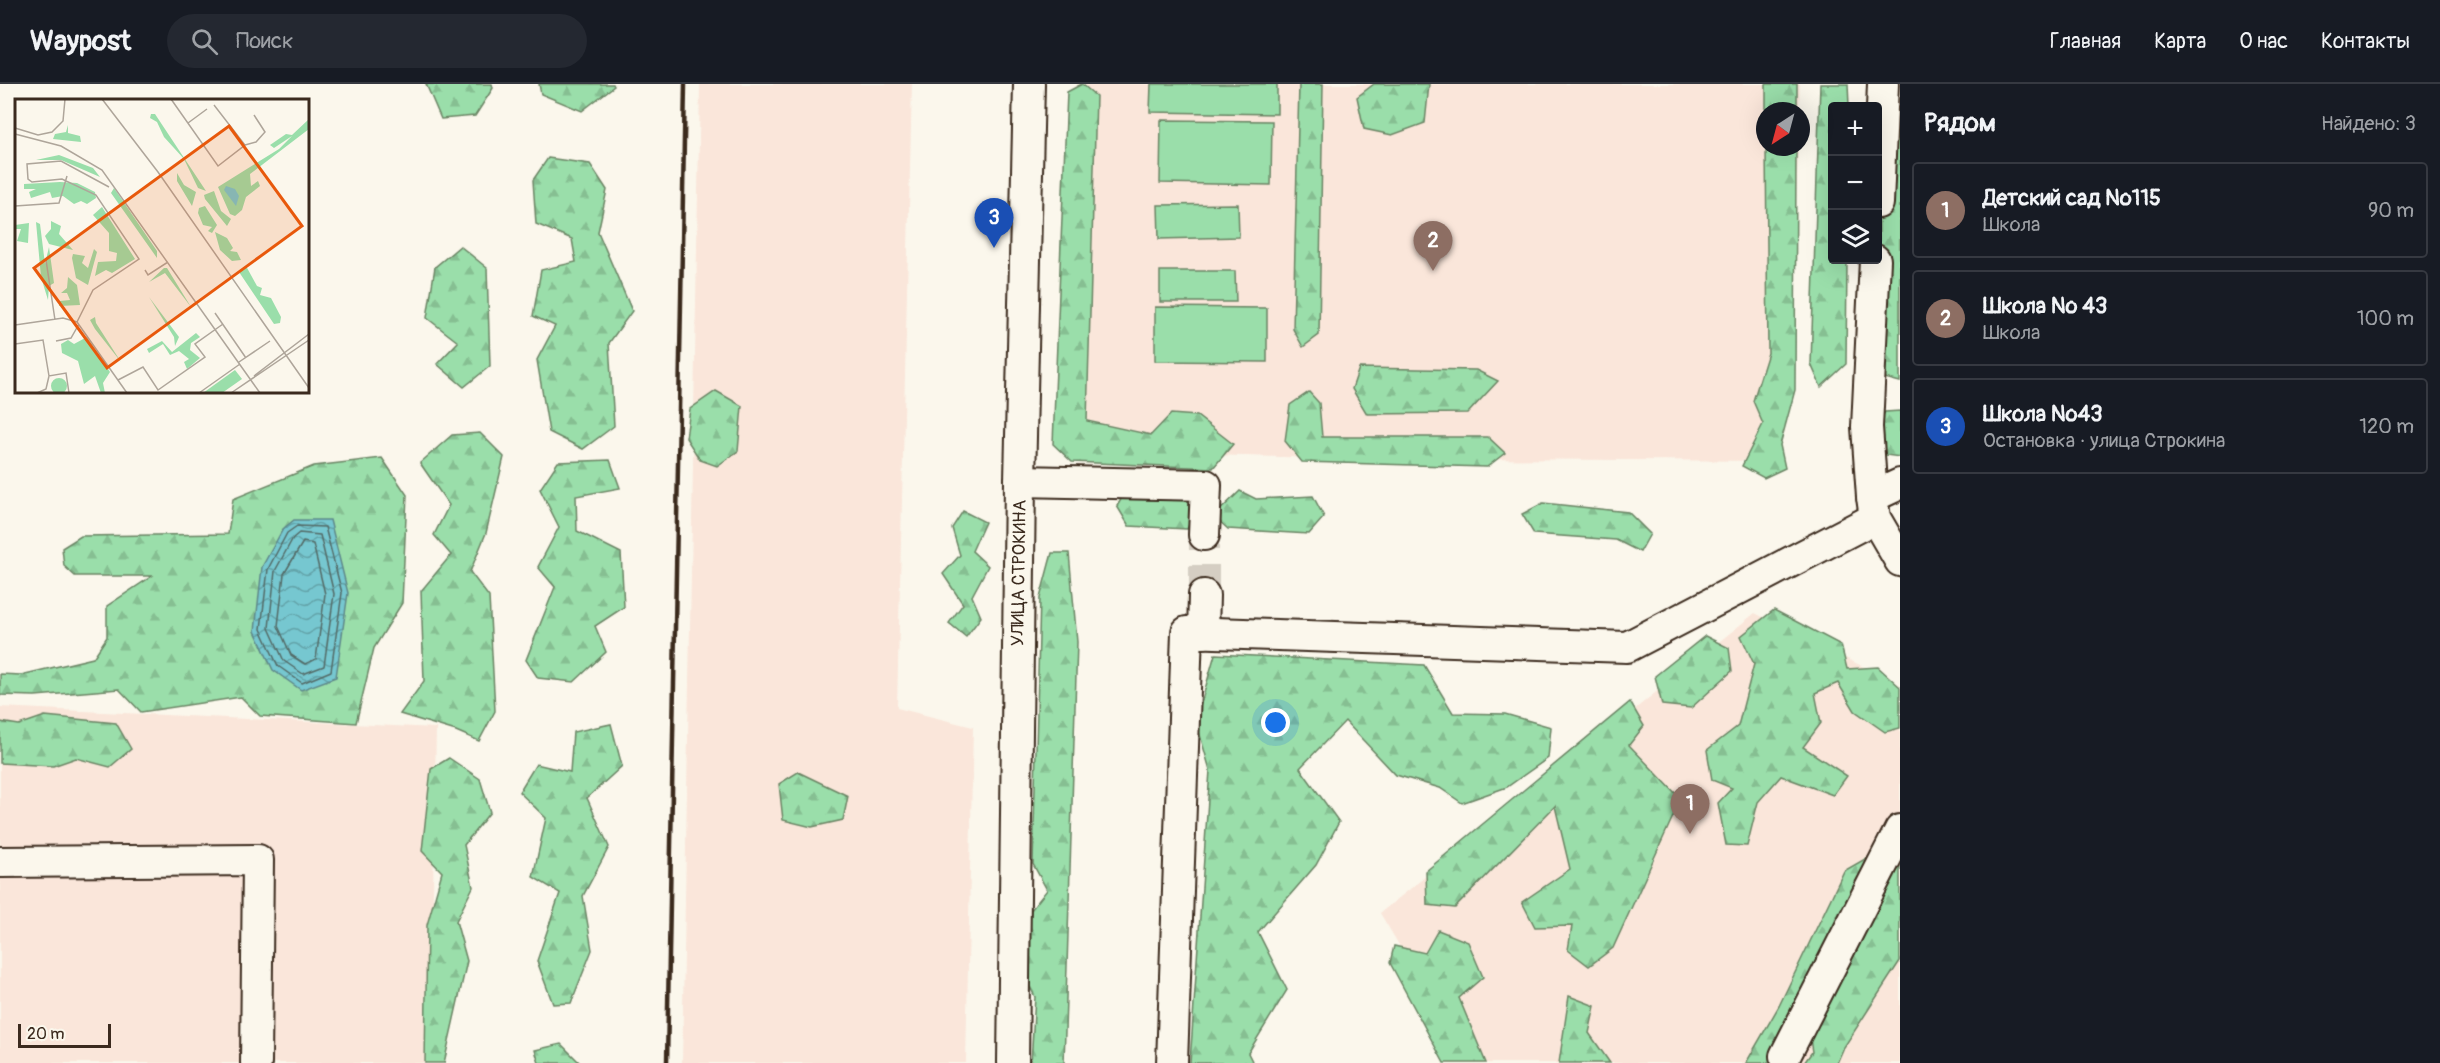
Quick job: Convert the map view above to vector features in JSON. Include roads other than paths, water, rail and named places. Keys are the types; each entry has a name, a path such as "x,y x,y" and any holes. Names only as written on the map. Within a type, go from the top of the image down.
{"street":[{"name":"УЛИЦА СТРОКИНА","path":"1013,1063 1020,481 1029,84"},
{"path":"1880,156 1883,84"},
{"path":"1875,264 1867,427 1874,508 1900,561"},
{"path":"1020,481 1206,485 1204,535"},
{"path":"1172,1063 1187,632 1627,647 1874,508 1900,484"},
{"path":"1203,633 1204,595"},
{"path":"1785,1056 1900,830"},
{"path":"0,862 258,860 256,1063"}],"water":[{"path":"294,520 330,520 348,593 336,677 301,690 273,670 255,631 262,567 283,529"}],"tunnel":[{"path":"1204,535 1204,595"}],"railway":[{"path":"667,1063 685,84"}],"place":[{"name":"Школа №43","path":"994,248"},
{"name":"Школа № 43","path":"1433,271"},
{"name":"Детский сад №115","path":"1690,834"}]}
